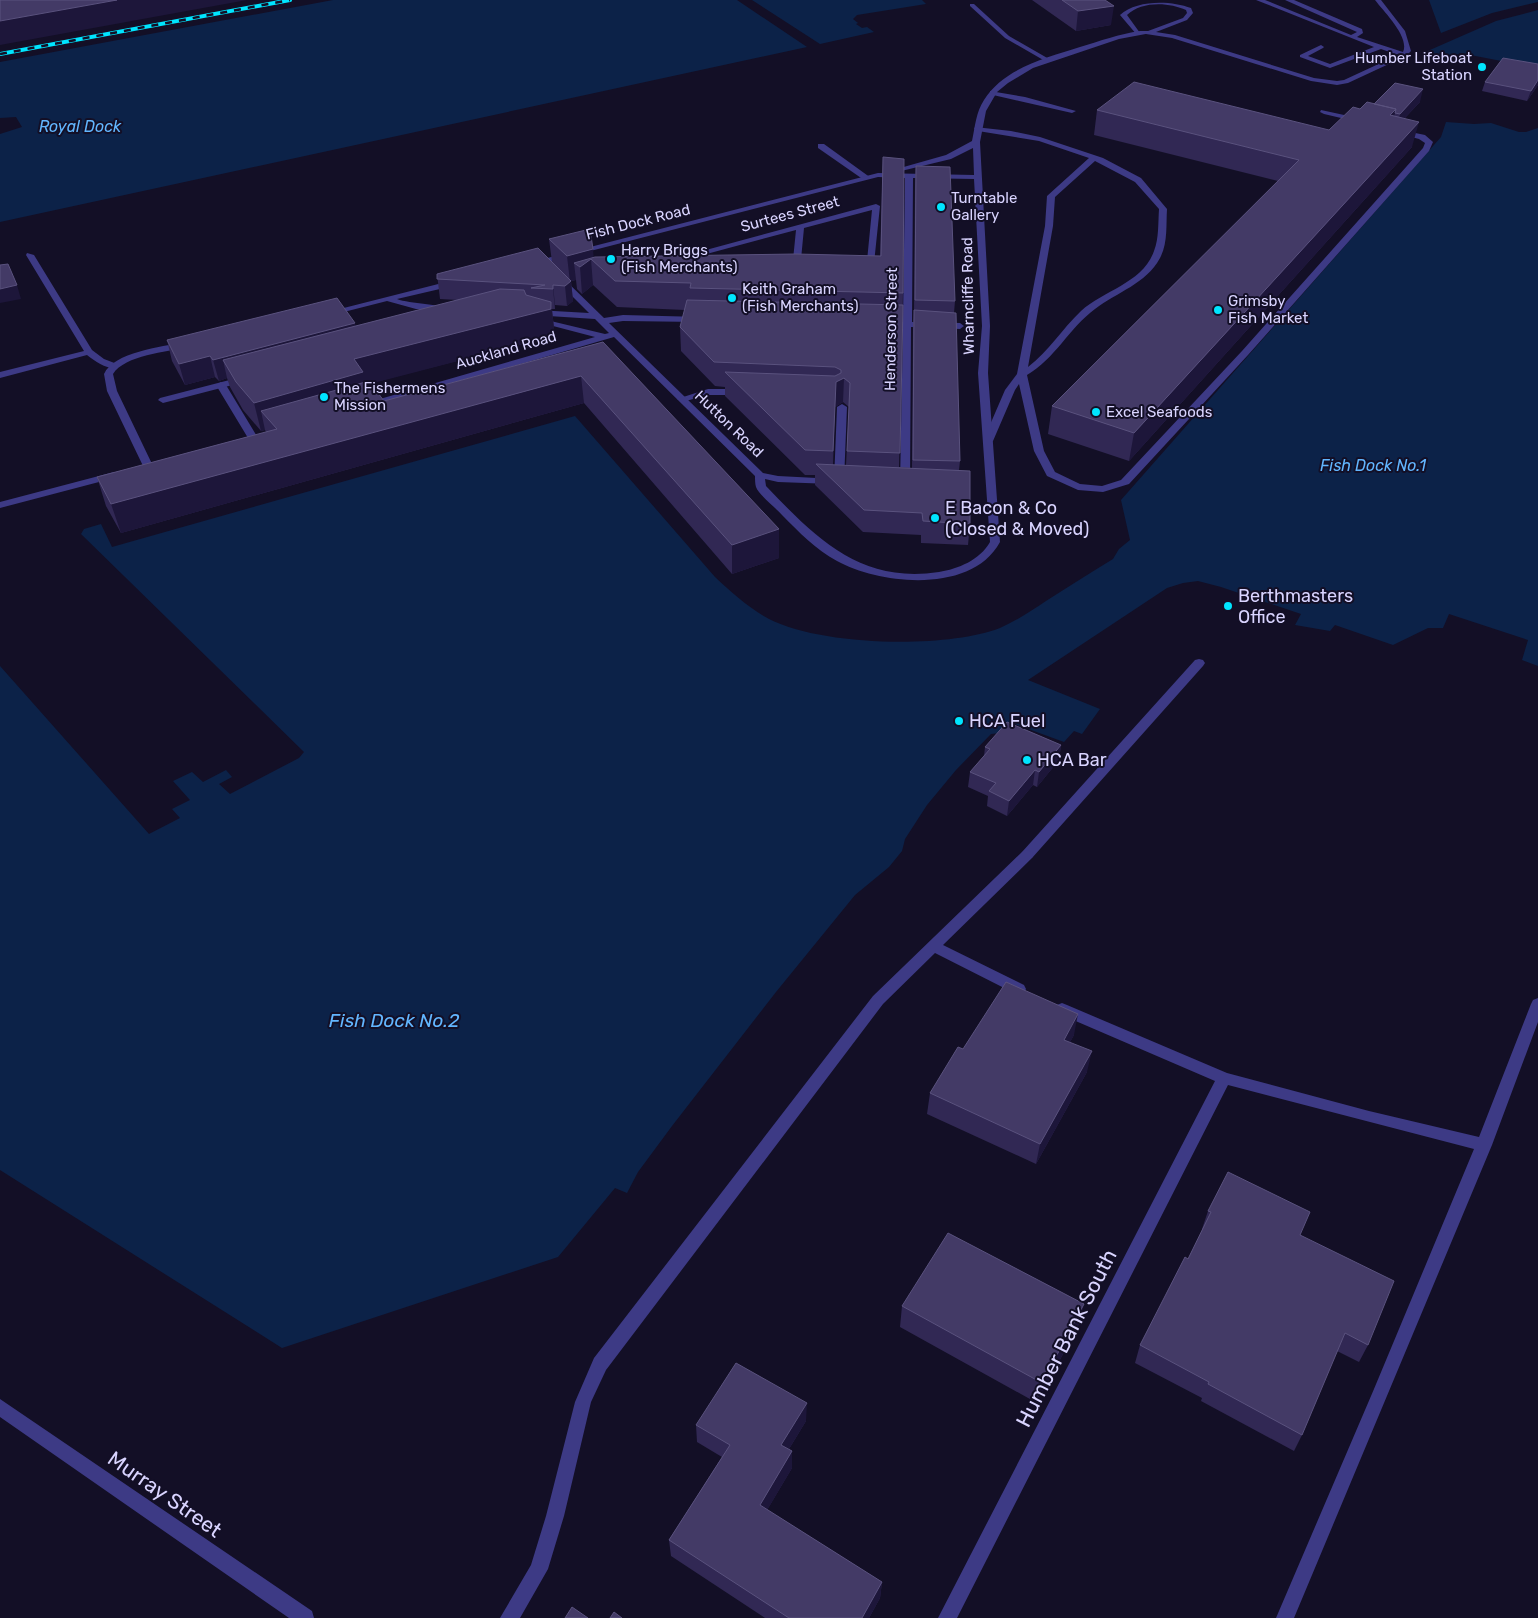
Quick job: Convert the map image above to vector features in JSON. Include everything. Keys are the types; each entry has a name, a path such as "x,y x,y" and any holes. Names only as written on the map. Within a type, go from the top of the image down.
{"street":[{"path":"1137,33 1123,15 1126,10 1151,2 1181,0"},
{"path":"1259,0 1351,37 1404,55"},
{"path":"1288,0 1360,30 1360,33 1351,37"},
{"path":"1148,32 1173,36 1326,82 1346,82 1404,55 1408,51 1408,45 1403,34 1378,0"},
{"path":"1148,32 1185,19 1190,13 1189,9 1183,5 1170,2"},
{"path":"972,5 1008,37 1047,60"},
{"name":"Wharncliffe Road","path":"991,550 994,542 983,373 986,326 976,142 978,129 987,101 993,92 1018,73 1047,60 1137,33 1148,32"},
{"path":"1321,48 1302,56 1330,66 1382,47"},
{"path":"993,92 1072,111"},
{"path":"1324,112 1369,123"},
{"path":"1094,158 1052,196 1049,226 1022,374 1039,451 1051,474 1078,487 1103,489 1125,482 1245,353 1426,149 1429,142 1422,137 1386,128"},
{"path":"978,129 1021,134 1054,141 1120,169 1139,181 1163,209 1161,250 1152,266 1124,288 1085,312 1035,368 1022,374 1010,390 988,441"},
{"name":"Fish Dock Road","path":"521,266 547,267 955,155 976,142"},
{"path":"821,146 867,178"},
{"name":"Fish Dock Road","path":"878,175 978,176"},
{"name":"Henderson Street","path":"904,484 905,324 909,175"},
{"name":"Surtees Street","path":"661,263 674,263 876,206 865,277"},
{"path":"786,275 800,275 800,226"},
{"path":"30,255 89,352 101,361 114,366"},
{"name":"Hutton Road","path":"547,267 571,285 599,318 760,474 760,487 818,546 843,561 874,572 915,577 950,573 981,560 991,550"},
{"path":"316,316 464,280"},
{"path":"389,299 414,307 452,309"},
{"path":"605,337 527,315 708,320"},
{"path":"876,324 960,326"},
{"name":"Auckland Road","path":"358,408 616,334"},
{"path":"148,466 112,391 108,379 109,372 114,366 138,355 194,343"},
{"path":"0,376 89,352"},
{"path":"163,400 258,375"},
{"path":"221,385 253,438"},
{"path":"682,399 717,391 756,393"},
{"path":"760,474 778,479 844,482 842,406"},
{"path":"0,505 121,473"},
{"path":"508,1618 538,1569 555,1516 583,1402 600,1364 878,1000 1027,855 1199,663"},
{"path":"933,946 1034,996"},
{"path":"1050,1004 1224,1078 1369,1117 1484,1145"},
{"path":"1285,1618 1382,1392 1484,1145 1538,1004"},
{"name":"Humber Bank South","path":"947,1618 1224,1078"},
{"name":"Murray Street","path":"0,1407 305,1618"}],"water":[{"name":"Royal Dock","path":"333,0 737,0 807,47 0,222 0,62"},
{"path":"752,0 922,0 926,4 857,15 853,19 858,23 856,24 862,28 867,27 874,32 820,44"},
{"path":"1429,0 1538,0 1538,2 1492,13 1441,33"},
{"path":"1538,10 1538,68 1460,53 1449,61 1423,53 1496,21"},
{"name":"Fish Dock No.2","path":"1446,122 1491,123 1519,132 1538,128 1538,666 1522,660 1528,640 1449,614 1443,628 1428,628 1393,645 1335,625 1330,631 1295,625 1301,614 1198,581 1167,588 1028,680 1100,709 1082,734 1074,731 1064,742 1009,722 1000,733 991,734 956,770 927,805 905,839 902,851 889,867 855,895 776,992 672,1126 638,1172 627,1193 615,1188 558,1257 282,1348 0,1170 0,666 149,834 180,818 172,809 190,800 173,781 192,772 203,782 226,770 232,777 219,784 230,794 299,758 304,752 81,534 84,529 101,524 112,547 575,416 715,577 741,600 769,619 792,628 820,635 884,641 917,642 948,639 976,635 1000,628 1023,616 1113,559 1119,549 1130,540 1121,500 1441,137"}],"pier":[{"path":"16,117 22,127 0,134 0,118"}],"building":[{"path":"0,0 117,0 0,21"},
{"path":"1062,0 1105,0 1114,6 1078,11"},
{"path":"1503,58 1538,64 1538,80 1531,91 1485,82"},
{"name":"Grimsby Fish Market","path":"1134,82 1329,130 1353,107 1360,109 1367,102 1396,109 1390,115 1419,122 1134,433 1052,406 1299,160 1097,110"},
{"path":"1395,83 1423,89 1400,114 1395,113 1396,109 1374,104"},
{"path":"883,157 904,159 903,293 690,288 691,283 615,281 591,259 580,267 574,263 595,257 796,254 881,256"},
{"path":"916,166 950,167 955,301 915,300"},
{"path":"590,229 593,249 567,256 549,239"},
{"path":"538,248 571,281 565,286 553,285 553,289 531,288 545,285 437,279 437,274"},
{"path":"8,264 17,285 0,289 0,265"},
{"path":"500,289 524,290 526,295 551,302 551,309 354,359 363,372 254,403 236,382 223,360"},
{"path":"337,298 355,323 213,360 210,356 179,364 167,340"},
{"path":"687,300 903,305 900,453 847,451 850,383 844,378 836,382 833,451 805,450 725,372 835,376 841,373 841,370 835,367 714,362 680,327"},
{"path":"914,310 956,313 960,461 913,460"},
{"path":"603,342 779,529 732,545 581,376 111,504 97,477 277,429 261,411 369,381 384,401"},
{"path":"816,464 970,471 970,524 923,521 922,513 864,510"},
{"path":"1007,722 1061,745 1039,772 1035,770 1009,801 989,791 996,783 970,772 990,749 985,747"},
{"path":"1006,982 1078,1014 1064,1040 1092,1051 1040,1144 930,1093 958,1047 963,1049"},
{"path":"1228,1172 1310,1212 1300,1235 1394,1281 1368,1345 1345,1333 1302,1435 1140,1345 1185,1257 1188,1259 1211,1212 1208,1211"},
{"path":"948,1233 1084,1304 1042,1383 902,1306"},
{"path":"736,1363 807,1403 781,1445 792,1451 760,1505 882,1582 862,1618 789,1618 669,1540 730,1445 696,1425"},
{"path":"572,1607 588,1618 565,1618"},
{"path":"614,1612 622,1618 610,1618"}],"railway":[{"path":"0,54 290,0"}],"place":[{"name":"Humber Lifeboat Station","path":"1482,67"},
{"name":"Turntable Gallery","path":"941,207"},
{"name":"Harry Briggs (Fish Merchants)","path":"611,259"},
{"name":"Keith Graham (Fish Merchants)","path":"732,298"},
{"name":"Grimsby Fish Market","path":"1218,310"},
{"name":"The Fishermens Mission","path":"324,397"},
{"name":"Excel Seafoods","path":"1096,412"},
{"name":"E Bacon & Co (Closed & Moved)","path":"935,518"},
{"name":"Berthmasters Office","path":"1228,606"},
{"name":"HCA Fuel","path":"959,721"},
{"name":"HCA Bar","path":"1027,760"}],"water label":[{"name":"Fish Dock No.1","path":"1373,465"}]}
